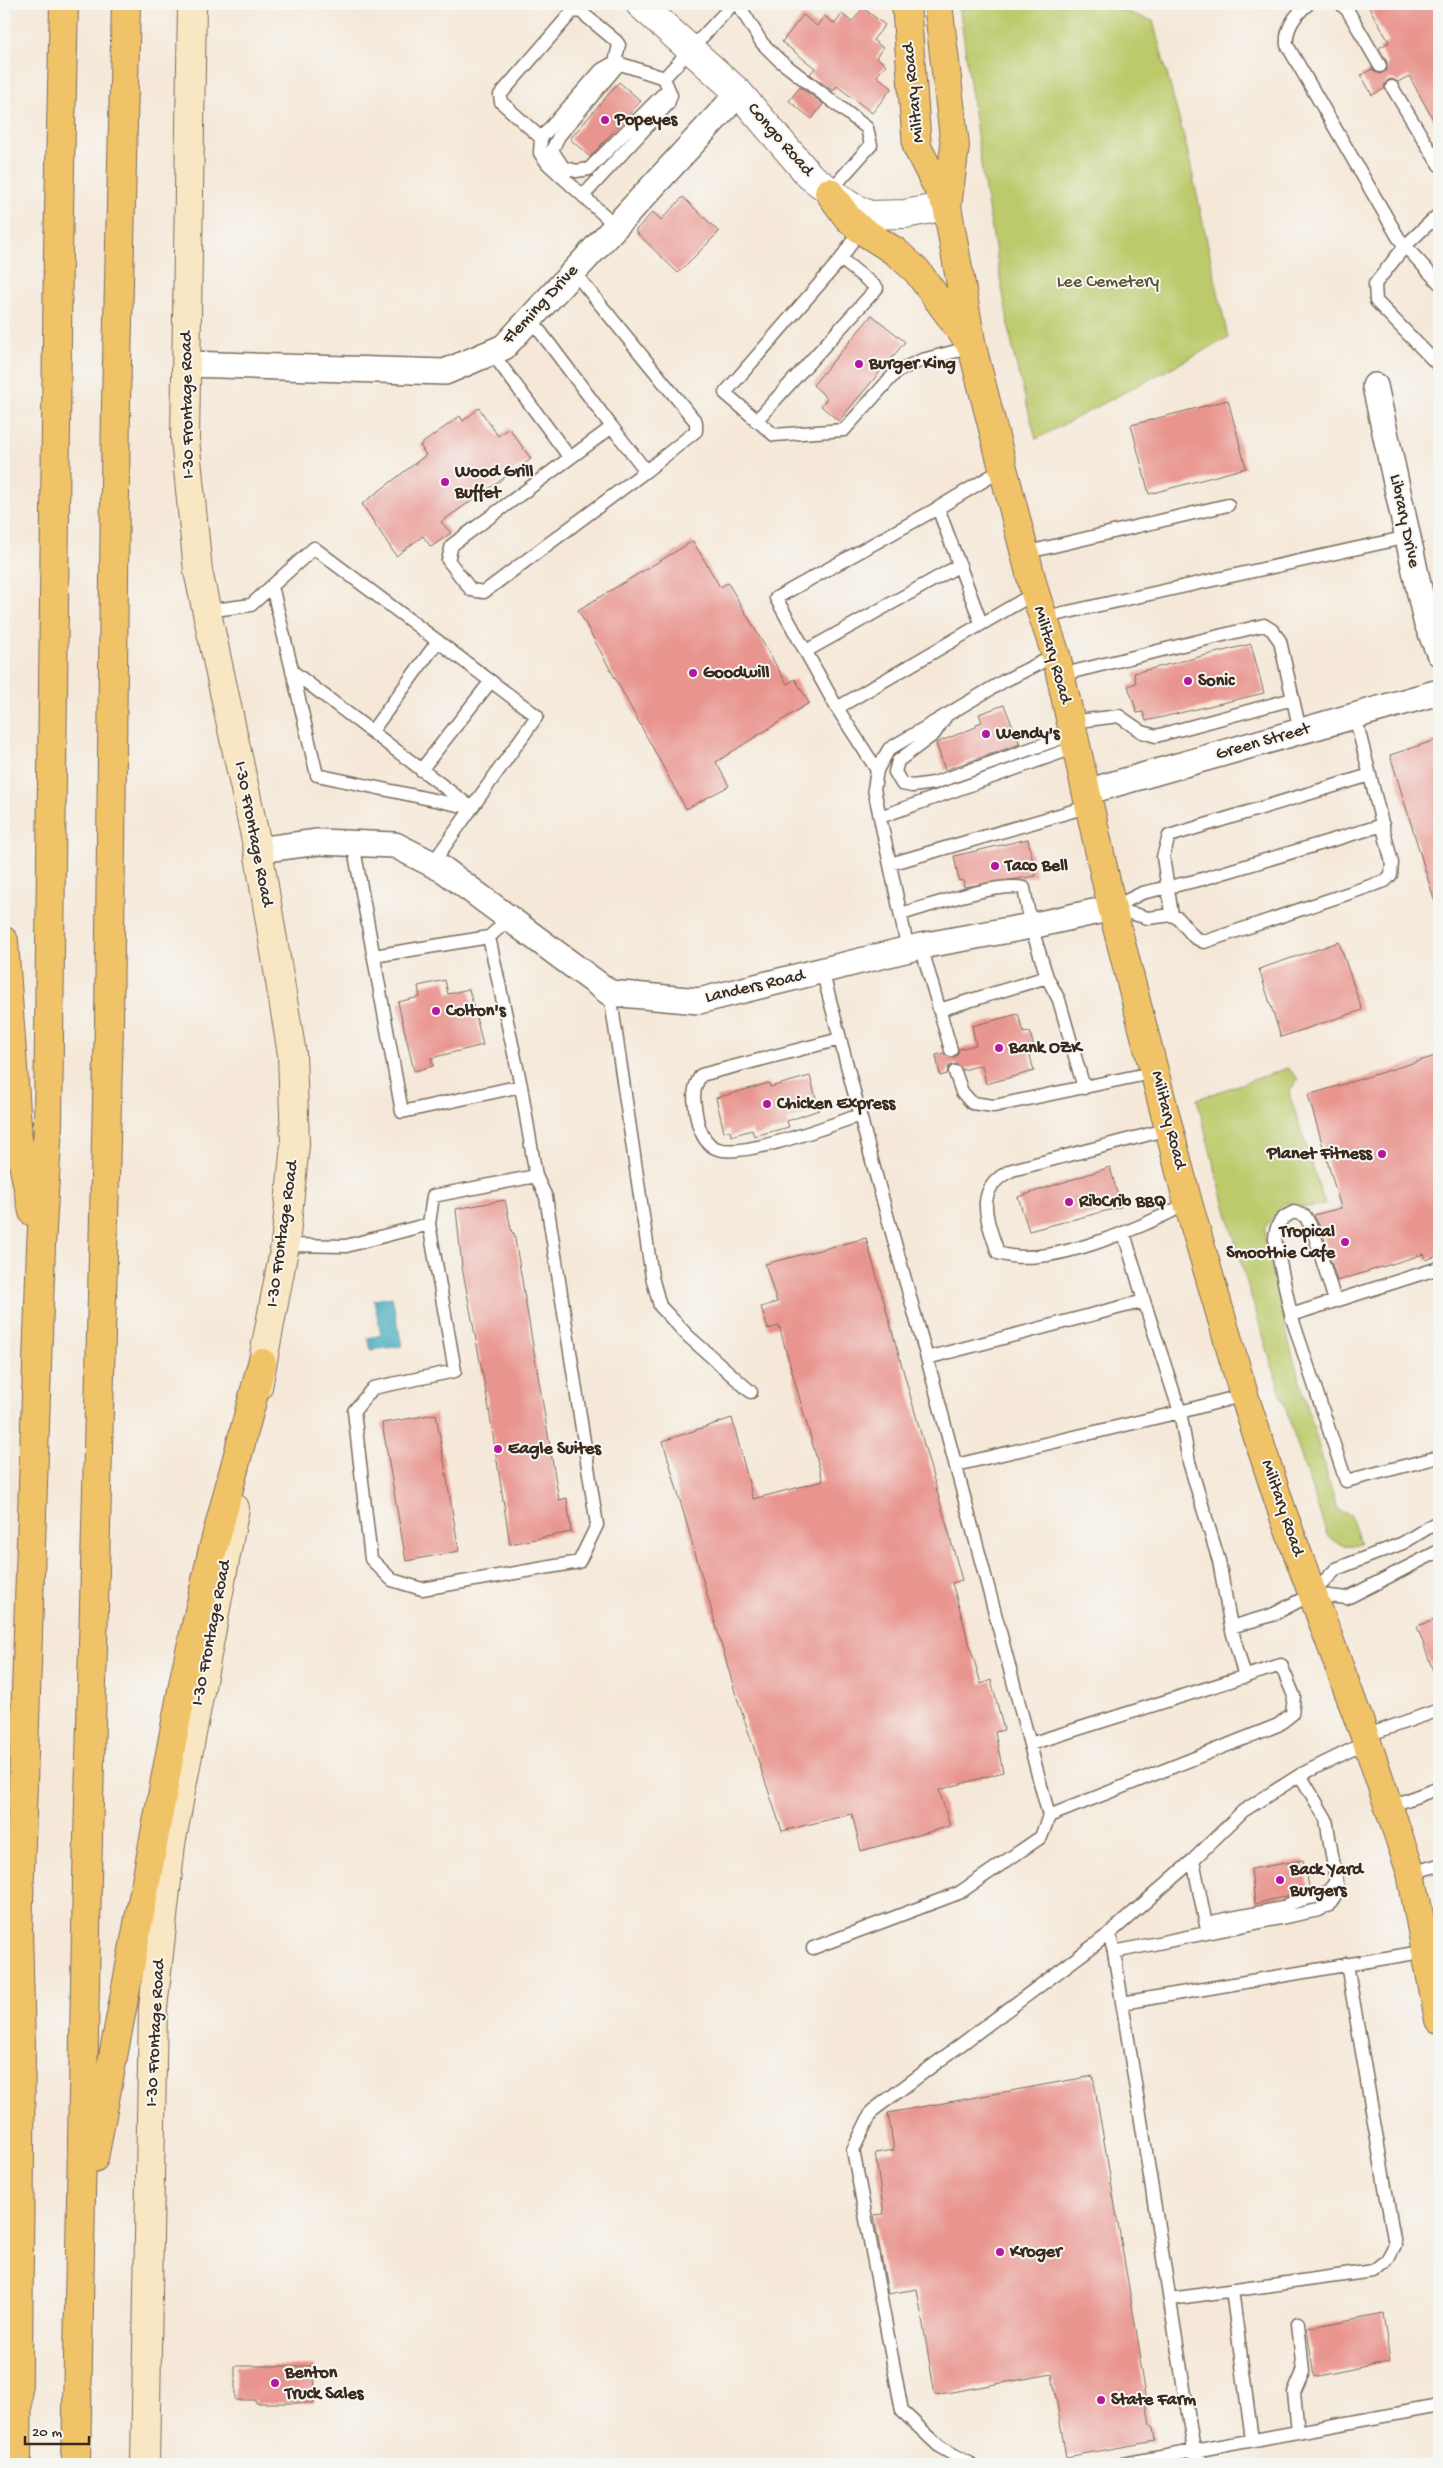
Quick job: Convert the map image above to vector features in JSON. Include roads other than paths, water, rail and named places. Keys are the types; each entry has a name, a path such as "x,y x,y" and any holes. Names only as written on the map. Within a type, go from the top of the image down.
{"main road":[{"path":"17,2464 21,2046 18,1931 40,1246 48,1125 58,251 64,4"},
{"path":"76,2464 109,1023 116,402 126,4"},
{"name":"I-30 Frontage Road","path":"145,2464 153,2008 172,1844 284,1245 295,1144 292,1054 258,850 198,570 185,439 192,4"},
{"name":"Military Road","path":"906,4 917,147 947,206 972,347 1038,606 1058,665 1112,908 1156,1072 1188,1203 1244,1395 1312,1594 1366,1739 1411,1873 1439,2020"},
{"name":"Military Road","path":"938,4 955,146 947,206"},
{"path":"829,192 848,218 864,222 917,271 972,347"},
{"path":"4,940 18,1139 40,1246"},
{"path":"80,2235 185,1674 212,1553 262,1363"}],"street":[{"name":"Congo Road","path":"640,4 739,93 810,176 829,192"},
{"name":"Fleming Drive","path":"186,364 445,372 504,347 739,93"},
{"path":"864,222 947,206"},
{"name":"Library Drive","path":"1375,386 1426,621 1437,642"},
{"name":"Green Street","path":"1088,799 1300,731 1439,692"},
{"path":"258,850 318,842 395,845 444,870 508,920 610,993"},
{"name":"Landers Road","path":"610,993 698,1001 915,948 1032,926 1112,908"}],"lane":[{"path":"541,138 501,102 500,95 572,12 580,11 619,45 618,63 559,136 552,150 564,167 576,171 589,169 666,83 690,49 733,4"},
{"path":"738,4 762,43 779,60 867,128 871,145 829,192"},
{"path":"1308,4 1289,27 1286,36 1288,45 1398,238 1439,283"},
{"path":"1341,4 1348,11 1380,66"},
{"path":"583,196 668,104 671,95 666,83 618,63 601,70 541,138 540,153 548,164 583,196 616,225"},
{"path":"1392,87 1439,165"},
{"path":"1439,214 1405,246 1375,284 1376,301 1439,366"},
{"path":"864,222 841,259 724,393 774,435 844,430 897,371 922,360 972,347"},
{"path":"756,421 877,288 841,259"},
{"path":"573,271 696,422 696,431 646,471 484,592 471,590 448,560 452,545 612,428"},
{"path":"530,318 646,471"},
{"path":"492,352 570,458"},
{"path":"877,770 838,708 776,598 938,508 1003,468"},
{"path":"1024,553 1228,505"},
{"path":"938,508 981,623"},
{"path":"838,708 981,623 1038,606 1408,537"},
{"path":"207,611 251,605 314,548 537,716 432,864"},
{"path":"806,651 960,565"},
{"path":"272,586 317,774 472,808"},
{"path":"950,1050 939,1010 901,914 874,789 877,770 889,750 948,714 1058,665 1264,625 1272,630 1280,641 1300,731"},
{"path":"372,731 438,641"},
{"path":"292,671 472,808"},
{"path":"421,770 491,681"},
{"path":"880,817 1119,716 1142,732 1156,736 1293,699"},
{"path":"948,714 934,734 898,761 896,772 902,784 912,786 934,783 1073,734"},
{"path":"1112,908 1148,918 1172,915 1179,919 1194,937 1204,942 1385,881 1391,875 1392,863 1355,716"},
{"path":"1172,915 1163,857 1169,836 1370,775"},
{"path":"890,864 1088,799"},
{"path":"1112,908 1142,893 1199,880 1383,825"},
{"path":"353,843 402,1112 521,1086"},
{"path":"901,914 965,896 1014,886 1024,888 1032,926 1047,977 1060,1000 1084,1088"},
{"path":"374,956 489,937 508,920"},
{"path":"489,937 521,1086 536,1176 546,1197 597,1525 579,1562 422,1589 392,1580 370,1559 354,1411 373,1388 455,1371 429,1224 433,1196 536,1176"},
{"path":"813,1948 959,1893 1041,1837 1049,1816 822,970"},
{"path":"939,1010 1047,977"},
{"path":"610,993 652,1277 660,1306 688,1336 751,1392"},
{"path":"840,1039 701,1075 694,1086 693,1099 699,1128 704,1139 712,1146 720,1150 739,1151 860,1115"},
{"path":"955,1072 962,1092 972,1104 994,1106 1156,1072"},
{"path":"1169,1129 1012,1170 1000,1176 992,1185 985,1199 990,1225 998,1253 1010,1257 1027,1258 1103,1241 1153,1222 1188,1203"},
{"path":"1335,1301 1313,1230 1305,1216 1294,1212 1283,1217 1276,1226 1275,1239 1291,1315 1346,1482 1439,1457"},
{"path":"284,1245 346,1246 429,1224"},
{"path":"1124,1233 1180,1412 1189,1462 1219,1561 1231,1627 1245,1677"},
{"path":"1291,1315 1439,1268"},
{"path":"927,1358 1144,1301"},
{"path":"956,1466 1244,1395"},
{"path":"1231,1627 1272,1615 1312,1594 1336,1569 1403,1543 1439,1521"},
{"path":"1312,1594 1347,1598 1439,1552"},
{"path":"1030,1744 1282,1666 1294,1696 1292,1714 1278,1725 1049,1816"},
{"path":"970,2464 940,2447 902,2411 853,2150 872,2111 1109,1934 1193,1860 1243,1811 1300,1775 1366,1739 1439,1710"},
{"path":"1114,1952 1207,1928 1328,1906 1338,1891 1326,1819 1300,1775"},
{"path":"1388,1807 1438,1789"},
{"path":"1193,1860 1207,1928"},
{"path":"1411,1873 1439,1865"},
{"path":"1109,1934 1114,1952 1194,2451 1202,2464"},
{"path":"1122,2003 1427,1951"},
{"path":"1170,2299 1373,2271 1387,2260 1395,2245 1347,1964"},
{"path":"1232,2290 1252,2440"},
{"path":"1298,2323 1303,2372 1294,2393 1298,2432"},
{"path":"1122,2464 1439,2406"}],"water":[{"path":"392,1297 402,1346 371,1350 368,1338 381,1335 374,1300"}],"place":[{"name":"Popeyes","path":"605,120"},
{"name":"Burger King","path":"859,364"},
{"name":"Wood Grill Buffet","path":"445,482"},
{"name":"Goodwill","path":"693,673"},
{"name":"Sonic","path":"1188,681"},
{"name":"Wendy's","path":"986,734"},
{"name":"Taco Bell","path":"995,866"},
{"name":"Colton's","path":"436,1011"},
{"name":"Bank OZK","path":"999,1048"},
{"name":"Chicken Express","path":"767,1104"},
{"name":"Planet Fitness","path":"1382,1154"},
{"name":"RibCrib BBQ","path":"1069,1202"},
{"name":"Tropical Smoothie Cafe","path":"1345,1242"},
{"name":"Eagle Suites","path":"498,1449"},
{"name":"Back Yard Burgers","path":"1280,1880"},
{"name":"Kroger","path":"1000,2252"},
{"name":"Benton Truck Sales","path":"275,2383"},
{"name":"State Farm","path":"1101,2400"}],"park label":[{"name":"Lee Cemetery","path":"1108,282"}]}
